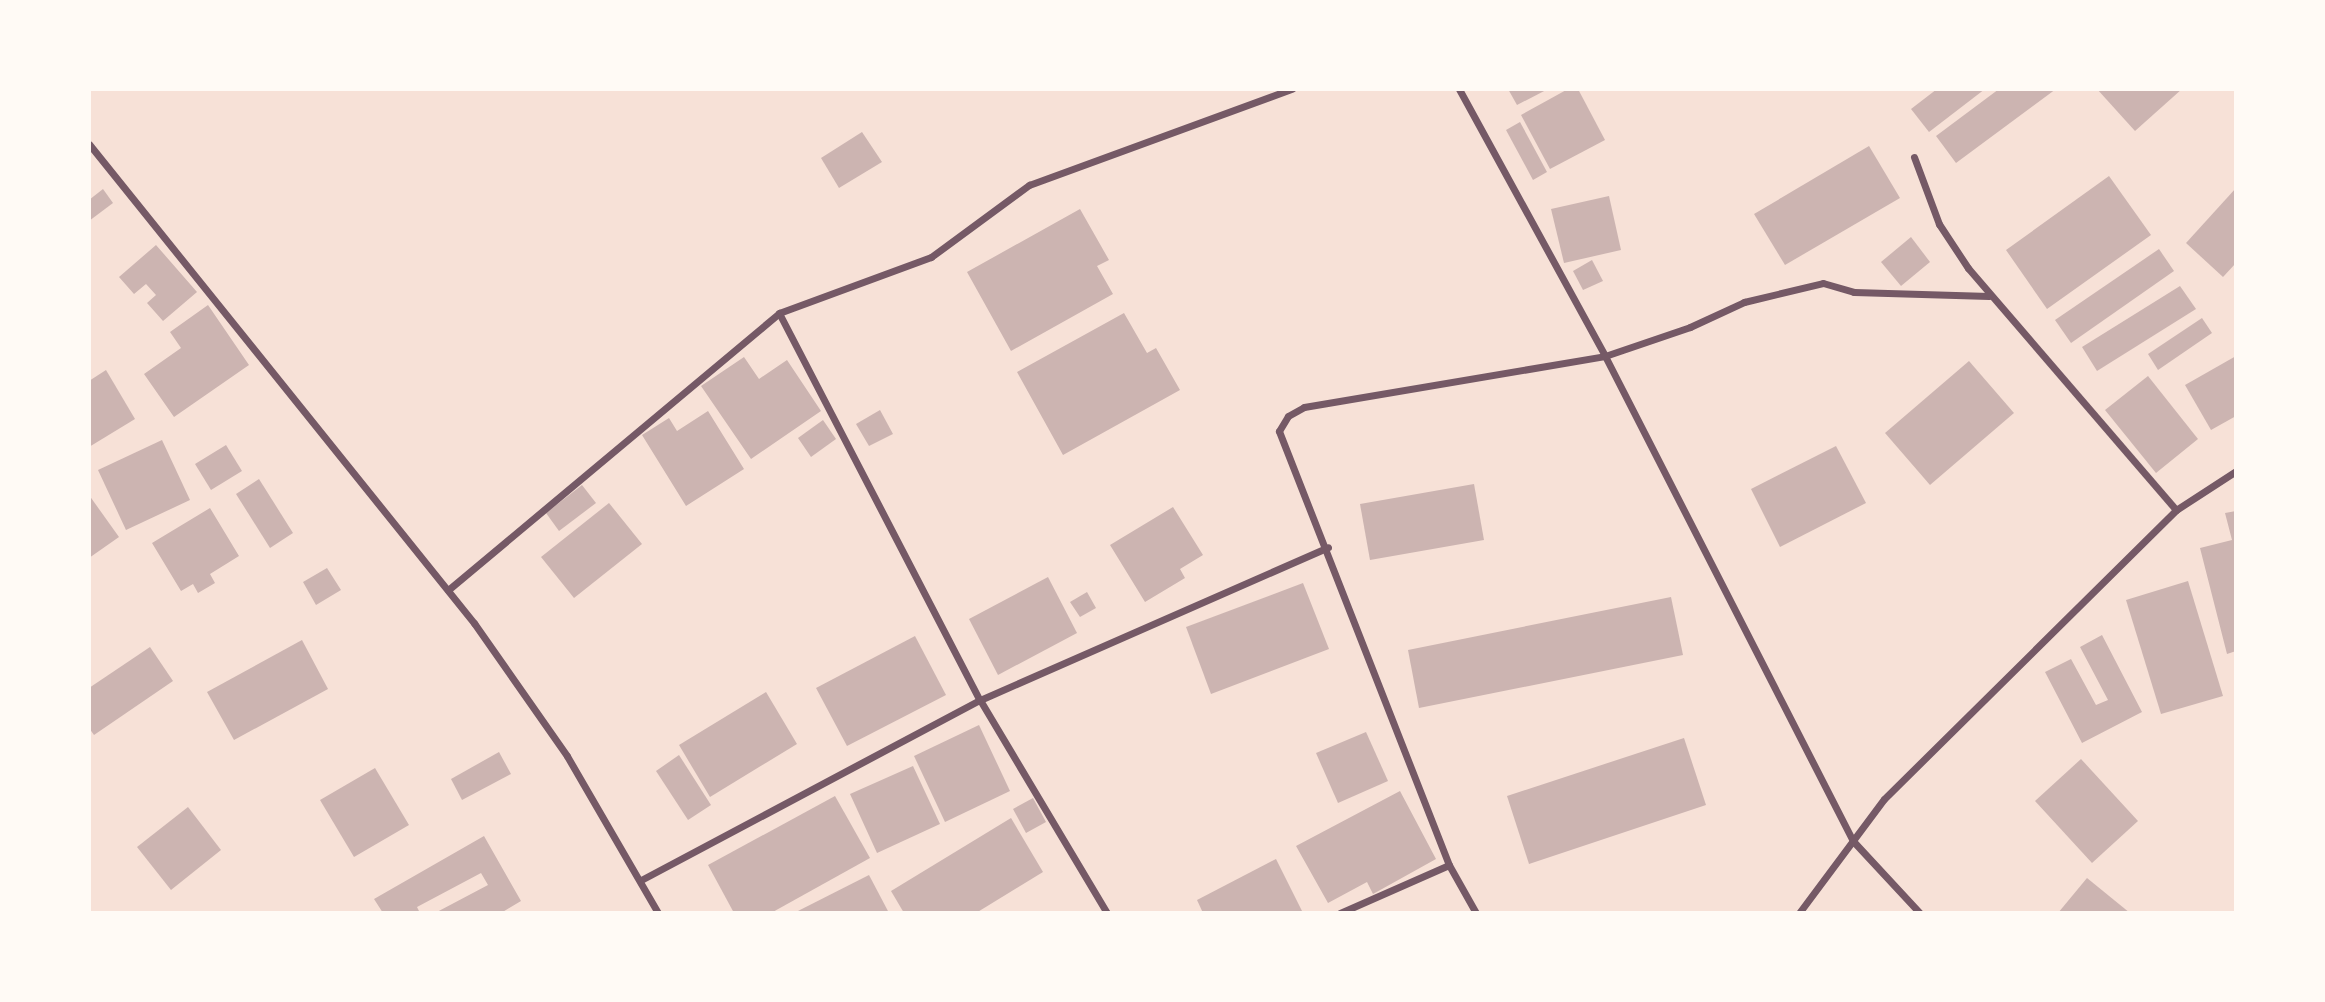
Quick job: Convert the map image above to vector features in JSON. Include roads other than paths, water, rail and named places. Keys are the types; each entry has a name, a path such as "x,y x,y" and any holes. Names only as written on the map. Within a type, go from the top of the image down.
{"street":[{"path":"449,590 779,313 931,257 1029,185 1292,89"},
{"path":"1459,89 1605,356 1853,841 1920,913"},
{"path":"89,144 449,590 567,756 658,913"},
{"path":"1914,157 1939,224 1989,296 2176,509"},
{"path":"1476,913 1449,865 1328,547 1279,431 1288,416 1304,407 1605,356 1690,327 1744,302 1823,284 1854,292 1989,296"},
{"path":"779,313 979,700 1107,913"},
{"path":"1799,913 1884,799 2176,509 2236,471"},
{"path":"641,880 979,700 1328,547"},
{"path":"1340,913 1449,865"}]}
